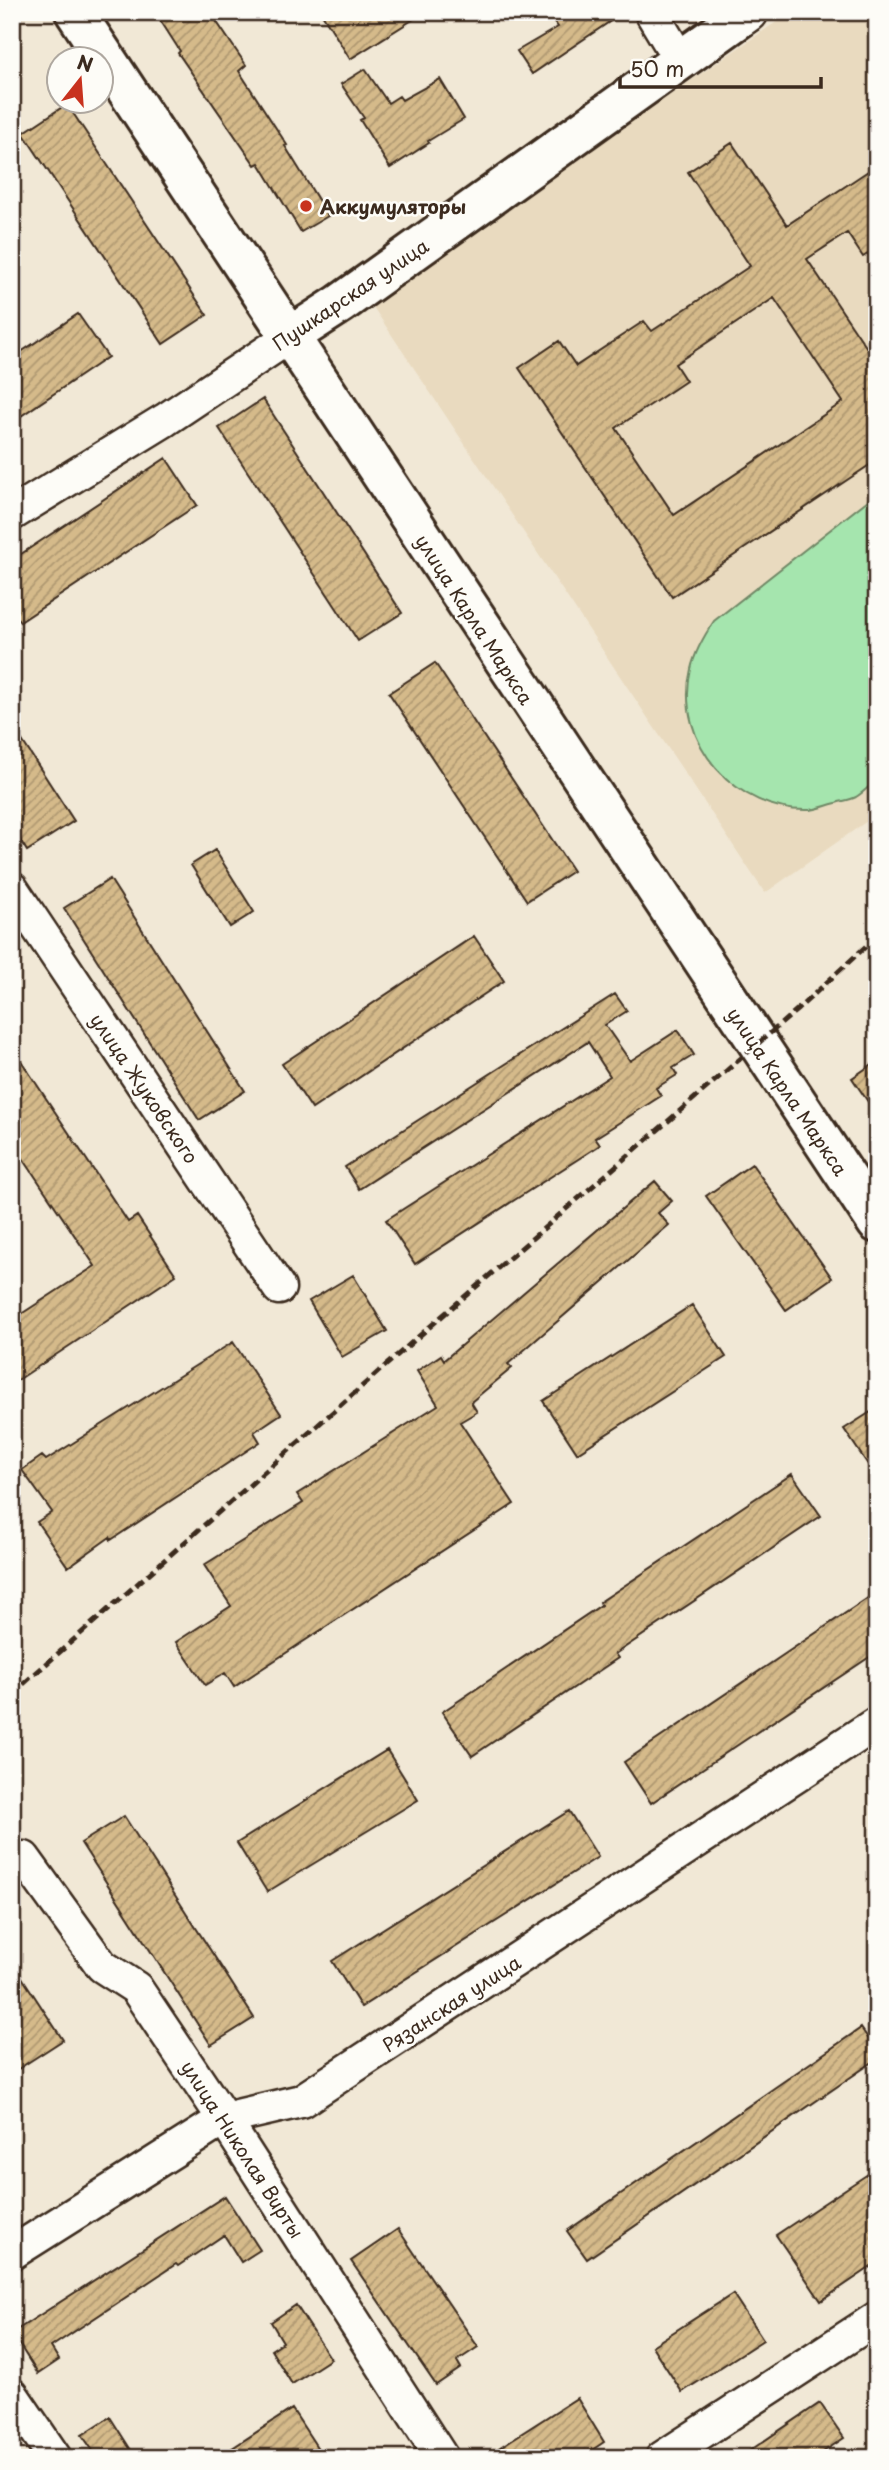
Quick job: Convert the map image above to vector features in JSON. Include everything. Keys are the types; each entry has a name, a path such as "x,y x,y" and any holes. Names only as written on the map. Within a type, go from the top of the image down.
{"main road":[{"name":"улица Карла Маркса","path":"75,12 877,1223"},
{"name":"Пушкарская улица","path":"289,337 340,304 748,12"}],"street":[{"path":"651,12 680,60"},
{"name":"Пушкарская улица","path":"12,514 165,420 289,337"},
{"name":"улица Жуковского","path":"12,888 279,1288"},
{"name":"Рязанская улица","path":"12,2253 224,2119 301,2101 877,1723"},
{"name":"улица Николая Вирты","path":"24,1858 102,1966 136,1988 224,2119 442,2458"},
{"path":"662,2458 877,2318"},
{"path":"12,2395 55,2458"}],"shaded area":[{"path":"791,12 877,12 877,814 765,893 369,301"}],"green space":[{"path":"877,493 877,780 856,797 810,810 783,808 758,800 736,786 716,768 701,747 692,723 688,696 695,656 714,621"}],"building":[{"path":"155,12 210,12 246,65 239,71 287,145 285,146 328,216 301,232 259,163 255,165 178,53 180,51"},
{"path":"321,12 425,12 350,59"},
{"path":"547,12 624,12 532,74 517,51 558,27"},
{"path":"365,69 388,103 399,96 402,100 440,79 464,119 390,168 360,120 364,118 341,84"},
{"path":"49,116 75,116 207,315 163,344 23,133"},
{"path":"732,143 787,225 877,165 877,248 863,257 847,233 807,259 877,363 877,460 672,597 519,368 559,341 576,366 644,321 652,331 750,266 688,172","holes":["774,298 843,402 674,515 616,428 686,381 675,364"]},
{"path":"78,314 108,357 12,422 12,358"},
{"path":"263,399 402,613 358,641 219,428"},
{"path":"166,458 197,505 20,622 12,610 12,560"},
{"path":"435,663 573,871 527,901 389,693"},
{"path":"12,725 74,821 27,851 12,827"},
{"path":"215,850 254,912 230,927 191,865"},
{"path":"110,879 245,1091 199,1120 64,908"},
{"path":"474,936 504,981 312,1109 282,1064"},
{"path":"615,994 627,1011 605,1025 630,1061 678,1030 694,1055 673,1068 677,1075 656,1088 661,1096 595,1138 600,1145 415,1264 386,1220 610,1076 588,1042 359,1189 345,1167"},
{"path":"12,1047 128,1222 137,1216 176,1275 12,1384 12,1320 95,1266 12,1142"},
{"path":"877,1061 877,1115 852,1078"},
{"path":"752,1164 832,1278 786,1310 706,1196"},
{"path":"655,1181 672,1201 658,1213 669,1225 508,1364 512,1368 471,1402 477,1412 460,1422 514,1504 234,1687 225,1673 205,1685 176,1642 231,1606 204,1565 303,1503 297,1494 438,1405 417,1371 441,1355 444,1360"},
{"path":"353,1275 387,1331 342,1357 309,1301"},
{"path":"692,1305 726,1357 577,1453 543,1401"},
{"path":"233,1342 281,1414 254,1432 260,1442 111,1540 110,1537 68,1567 37,1522 52,1512 22,1470 42,1456 46,1460"},
{"path":"877,1408 877,1478 844,1429"},
{"path":"792,1474 821,1516 615,1654 618,1658 472,1756 442,1712 601,1605 600,1602"},
{"path":"868,1598 877,1611 877,1652 651,1803 624,1762"},
{"path":"387,1750 418,1800 267,1892 237,1843"},
{"path":"569,1811 598,1857 361,2007 332,1961"},
{"path":"124,1816 254,2018 211,2045 81,1843"},
{"path":"12,1962 63,2040 12,2073"},
{"path":"861,2028 877,2051 877,2059 587,2259 567,2231"},
{"path":"877,2168 877,2263 821,2301 776,2235"},
{"path":"225,2196 260,2250 241,2262 224,2235 51,2347 59,2360 38,2374 12,2333"},
{"path":"398,2229 478,2347 457,2361 461,2368 436,2385 351,2261"},
{"path":"733,2294 763,2340 682,2392 652,2346"},
{"path":"296,2305 331,2359 292,2384 271,2350 283,2342 271,2322"},
{"path":"577,2398 604,2442 580,2458 483,2458"},
{"path":"820,2403 844,2438 814,2458 739,2458"},
{"path":"292,2409 324,2458 217,2458"},
{"path":"110,2417 136,2458 98,2458 82,2435"}],"railway":[{"path":"12,1694 426,1330 798,1009 877,936"}],"place":[{"name":"Аккумуляторы","path":"306,206"}]}
